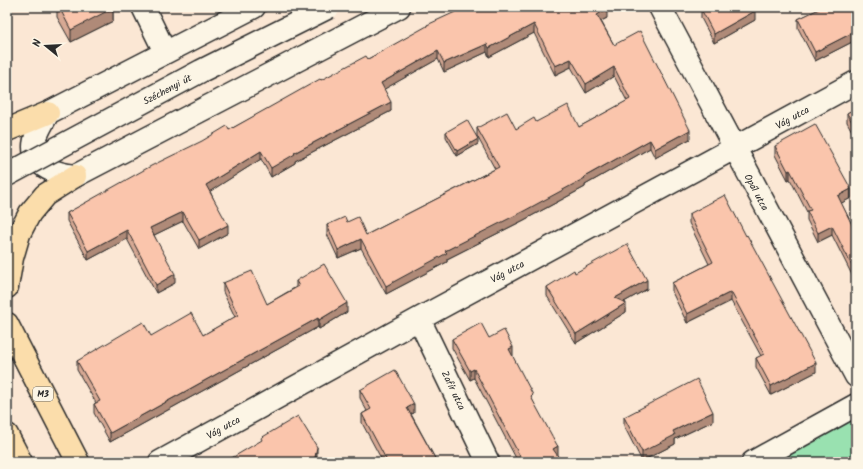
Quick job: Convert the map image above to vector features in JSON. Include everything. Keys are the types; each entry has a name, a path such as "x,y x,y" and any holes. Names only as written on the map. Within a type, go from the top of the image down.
{"main road":[{"path":"7,130 48,113"},
{"path":"7,287 12,258 19,234 30,213 45,194 75,176"},
{"name":"M3","path":"7,320 78,462"},
{"path":"7,435 21,462"}],"street":[{"path":"143,7 165,52"},
{"path":"254,7 48,113 36,138 34,146 36,156 42,164 50,170 60,175 75,176 399,7"},
{"name":"Széchenyi út","path":"7,175 201,71 329,7"},
{"name":"Opál utca","path":"660,7 856,376"},
{"name":"Vág utca","path":"160,462 856,82"},
{"name":"Zafír utca","path":"420,319 488,462"},
{"path":"753,462 856,405"}],"green space":[{"path":"856,413 856,462 768,462"}],"building":[{"path":"59,7 112,7 113,8 71,30"},
{"path":"466,7 606,7 607,9 597,15 614,45 640,31 690,130 655,149 650,140 584,177 585,178 445,251 447,253 386,286 361,239 338,250 327,225 345,217 347,222 358,217 366,235 499,167 477,128 507,112 516,129 534,118 536,122 568,105 579,127 630,99 614,67 586,84 571,59 555,66 534,24 489,48 487,44 444,63 438,51 381,83 391,102 294,153 295,154 271,168 261,151 206,185 228,225 199,240 183,212 150,228 175,274 156,285 127,230 88,251 67,213 151,166 202,141 227,126 229,130 320,79 321,80 366,56 368,59 427,25"},
{"path":"705,7 754,7 755,11 714,34 701,9"},
{"path":"820,7 856,7 856,31 815,52 798,19 821,8"},
{"path":"856,108 856,130 847,113"},
{"path":"467,120 478,139 457,151 446,132"},
{"path":"815,124 851,189 838,196 856,233 856,274 832,226 818,233 807,211 811,210 790,170 788,171 775,146"},
{"path":"725,195 816,363 771,386 756,358 764,354 731,292 687,314 672,283 713,262 689,214"},
{"path":"627,244 647,280 615,298 626,303 576,334 547,287 574,270 575,273"},
{"path":"324,264 347,303 319,320 318,318 110,433 94,404 100,401 77,361 143,322 151,336 191,313 203,335 238,315 223,283 252,271 267,304 299,286 296,281"},
{"path":"481,323 489,338 504,330 513,347 509,349 533,395 531,397 558,446 553,449 562,462 523,462 474,369 470,371 452,339"},
{"path":"395,370 414,404 407,408 437,462 386,462 387,461 362,414 371,409 360,390"},
{"path":"697,379 713,412 673,431 675,435 642,452 624,417"},
{"path":"298,416 317,447 314,462 225,462 262,440 261,438"}]}
